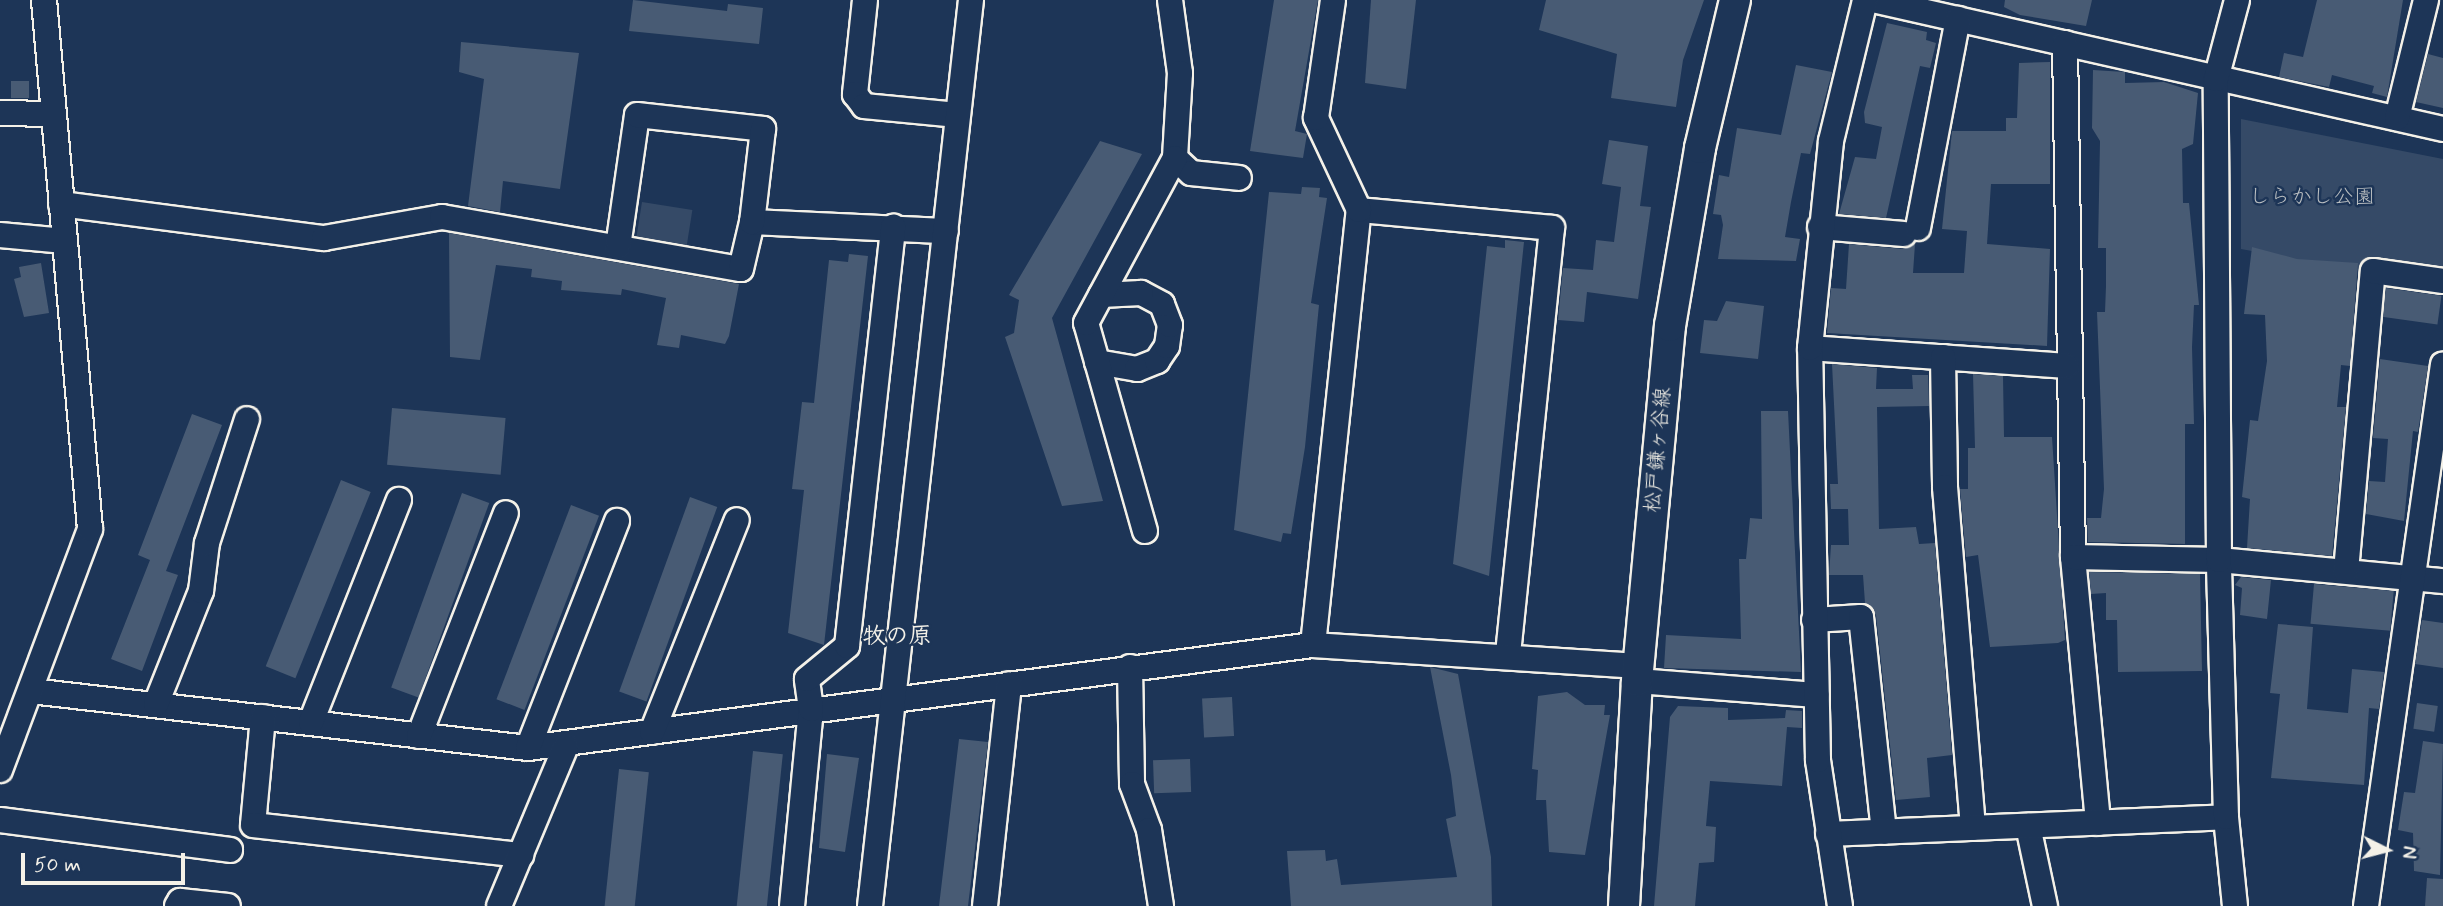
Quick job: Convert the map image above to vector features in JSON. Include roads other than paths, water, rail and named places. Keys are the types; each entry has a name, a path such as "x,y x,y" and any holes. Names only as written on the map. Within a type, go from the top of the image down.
{"main road":[{"name":"松戸鎌ヶ谷線","path":"1624,906 1637,674 1670,326 1700,148 1735,0"}],"street":[{"path":"0,770 90,529 44,0"},
{"path":"865,0 855,94 864,106 958,116"},
{"path":"870,906 897,696 971,0"},
{"path":"1145,531 1086,323 1175,158 1180,73 1170,0"},
{"path":"1313,645 1359,210 1316,118 1333,0"},
{"path":"1840,906 1828,834 1816,695 1810,348 1820,227 1831,141 1866,0"},
{"path":"1873,0 2443,129"},
{"path":"2235,906 2226,817 2219,560 2216,79 2237,0"},
{"path":"2396,118 2426,0"},
{"path":"1820,227 1911,231 1958,19"},
{"path":"2065,43 2066,366 2073,557 2098,823"},
{"path":"0,113 54,114"},
{"path":"61,204 324,238 442,216 741,269 752,222 763,130 637,115 618,247"},
{"path":"1175,158 1191,173 1240,178"},
{"path":"1359,210 1552,228 1508,657"},
{"path":"752,222 946,231"},
{"path":"792,906 811,709 807,679 847,646 893,227"},
{"path":"0,234 65,241"},
{"path":"2346,571 2374,271 2443,281"},
{"path":"1097,362 1138,369 1157,361 1167,346 1170,325 1161,304 1141,293 1101,295"},
{"path":"1810,348 2066,366"},
{"path":"1944,357 1945,487 1973,828"},
{"path":"2366,906 2443,364"},
{"path":"156,704 201,591 207,543 248,434 247,419"},
{"path":"311,722 399,500"},
{"path":"419,736 506,513"},
{"path":"652,732 737,520"},
{"path":"528,748 617,521"},
{"path":"2073,557 2219,560 2443,581"},
{"path":"1814,620 1861,617 1884,832"},
{"path":"31,691 528,748 566,746 897,696 1313,645 1508,657 1816,695"},
{"path":"1130,667 1132,784 1137,810 1149,830 1161,906"},
{"path":"985,906 1009,684"},
{"path":"263,717 253,825 521,855"},
{"path":"499,906 566,746"},
{"path":"1828,834 2226,817"},
{"path":"0,820 230,850"},
{"path":"2028,826 2045,906"},
{"path":"177,906 180,901 228,906"}],"district":[{"name":"牧の原","path":"897,637"}],"park label":[{"name":"しらかし公園","path":"2312,197"}]}
